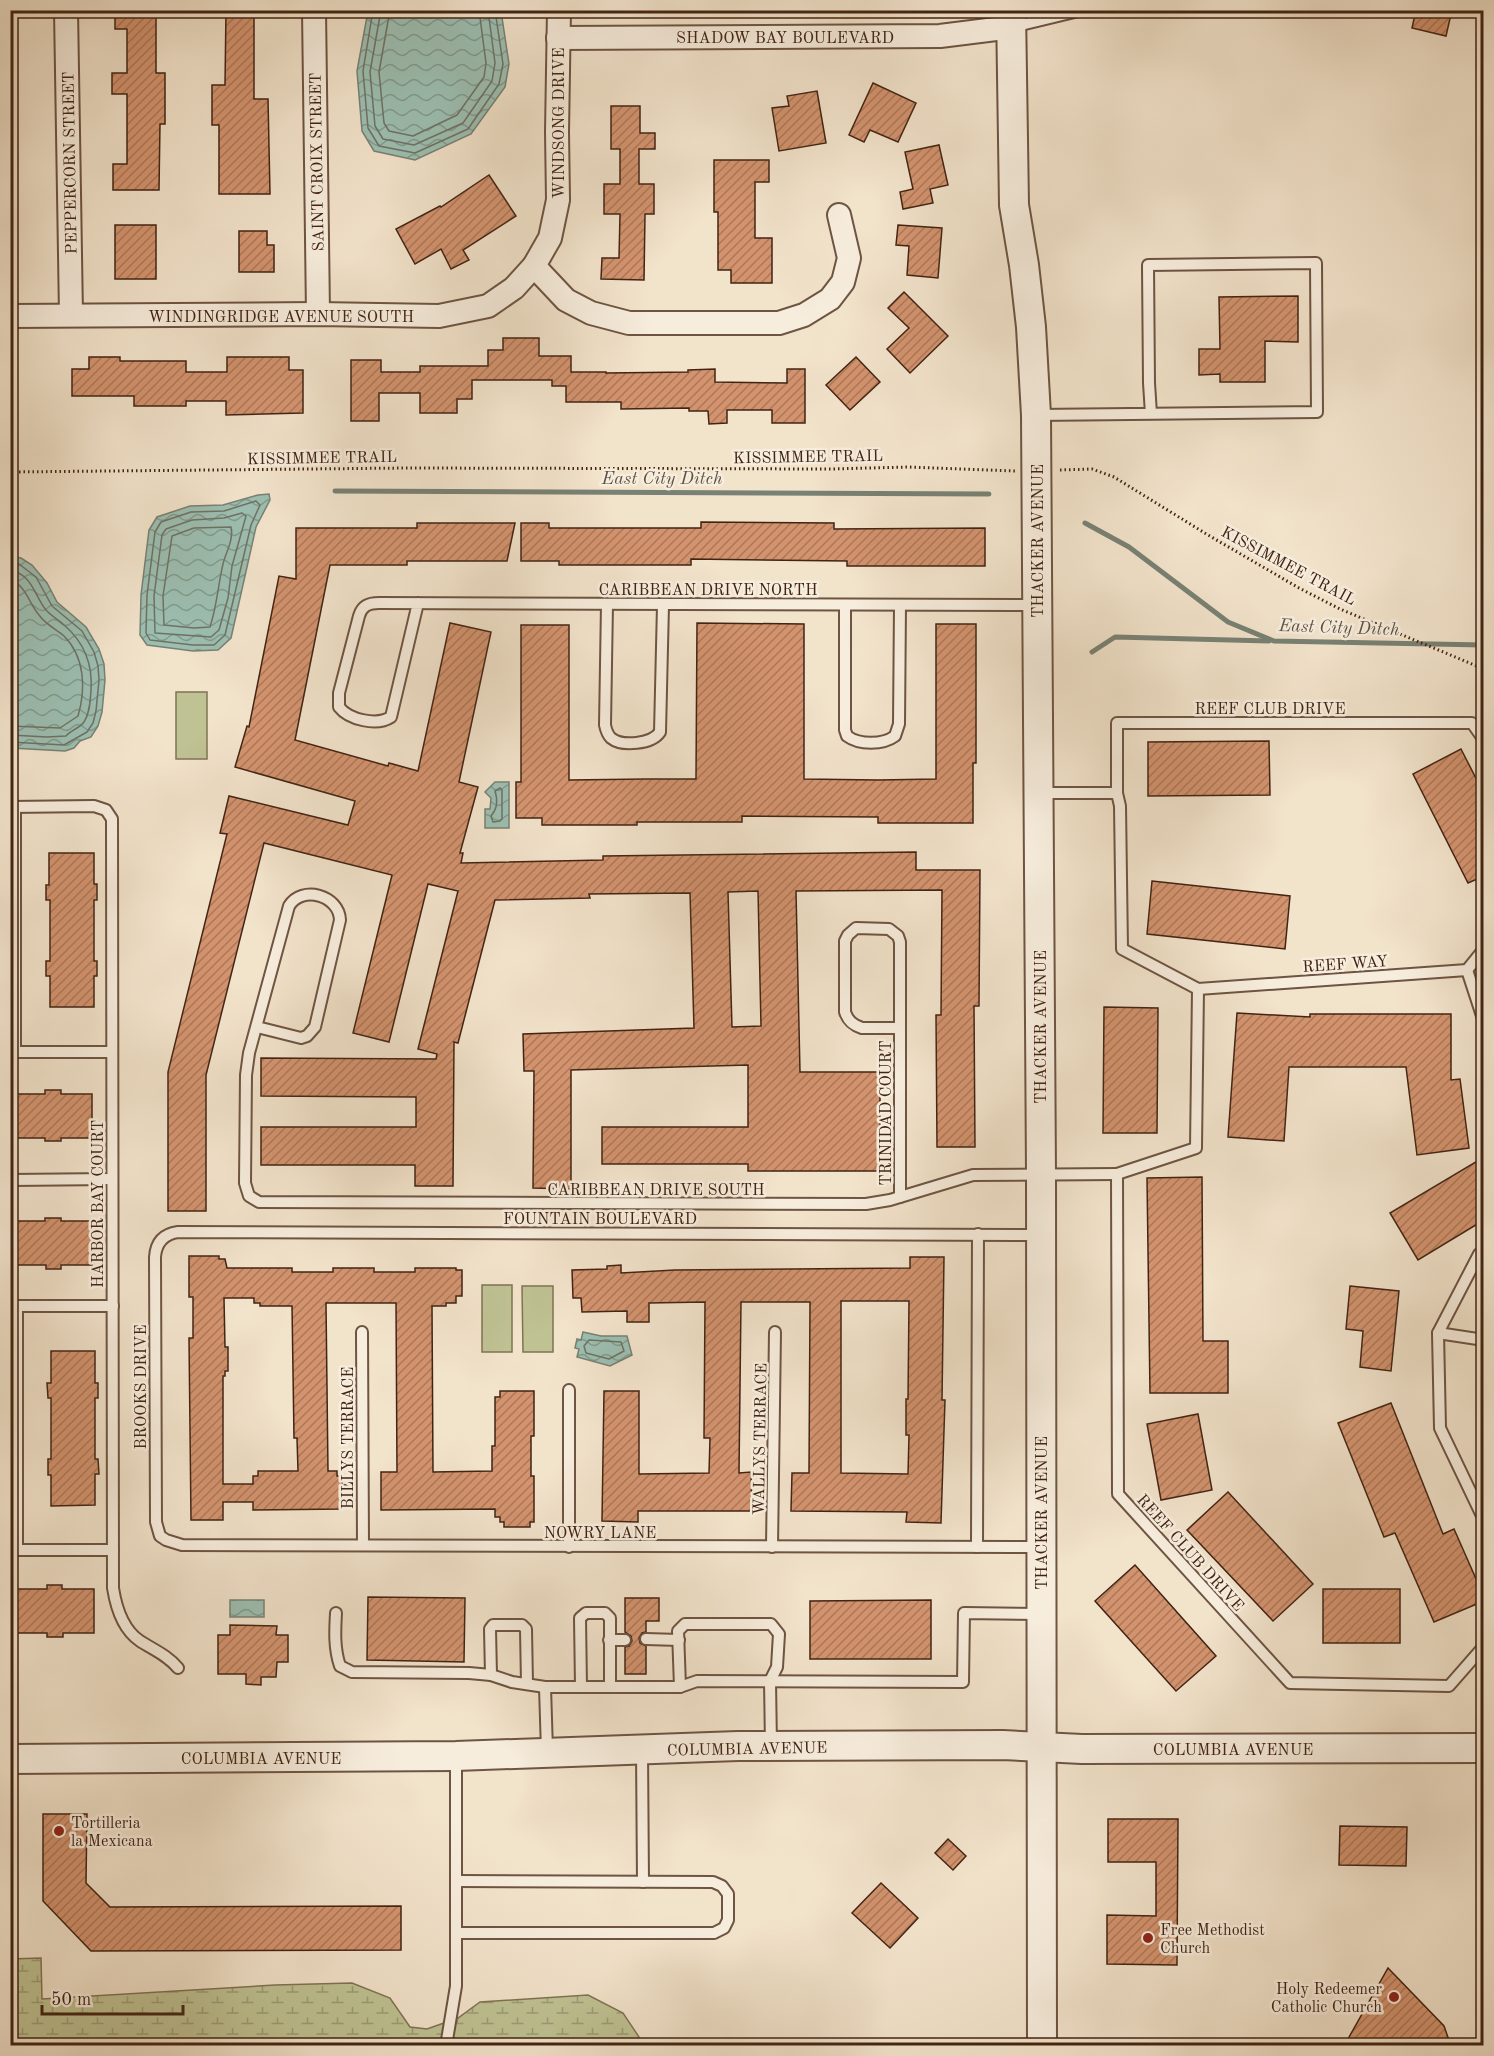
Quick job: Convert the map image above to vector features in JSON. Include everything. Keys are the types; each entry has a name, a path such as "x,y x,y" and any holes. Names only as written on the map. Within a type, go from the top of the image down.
{"street":[{"name":"PEPPERCORN STREET","path":"66,10 71,315"},
{"name":"SAINT CROIX STREET","path":"314,10 318,314"},
{"name":"WINDSONG DRIVE","path":"534,266 550,238 558,200 560,10"},
{"name":"SHADOW BAY BOULEVARD","path":"558,38 940,36 1012,19"},
{"name":"THACKER AVENUE","path":"1012,19 1014,205 1031,327 1037,471 1040,793 1042,2046"},
{"path":"534,266 566,300 591,313 629,323 778,323 804,315 830,299 843,282 849,258 839,215"},
{"name":"WINDINGRIDGE AVENUE SOUTH","path":"10,316 318,314 439,316 488,306 514,288 534,266"},
{"name":"COLUMBIA AVENUE","path":"10,1759 456,1756 771,1746 1003,1745 1082,1749 1484,1748"}],"lane":[{"path":"1012,19 1083,10"},
{"path":"1036,416 1317,412 1316,263 1148,265 1151,414"},
{"name":"CARIBBEAN DRIVE NORTH","path":"418,603 391,717 374,722 348,715 339,707 339,701 361,610 365,606 379,603 418,603 607,604 663,605 1038,605"},
{"path":"607,604 605,725 610,736 620,742 646,742 660,732 663,605"},
{"path":"845,605 846,730 847,736 858,742 884,742 895,736 900,724 900,605"},
{"name":"REEF CLUB DRIVE","path":"1198,989 1122,949 1117,723 1472,723 1484,740"},
{"path":"1040,793 1118,793"},
{"name":"HARBOR BAY COURT","path":"13,807 94,806 106,810 113,824 113,1588 114,1599 122,1621 133,1635 168,1657 178,1668"},
{"path":"13,807 13,1052 112,1052"},
{"path":"304,895 334,902 338,908 340,920 315,1027 307,1036 301,1038 257,1027 292,900 304,895"},
{"name":"TRINIDAD COURT","path":"900,1028 862,1028 847,1018 846,941 848,935 856,928 884,927 898,936 900,942 900,1028 900,1197"},
{"path":"1484,949 1467,970 1484,1022"},
{"name":"REEF WAY","path":"1198,989 1467,970"},
{"path":"1041,1173 1117,1174 1196,1148 1198,989"},
{"name":"CARIBBEAN DRIVE SOUTH","path":"257,1027 249,1053 246,1076 244,1183 253,1200 267,1203 866,1204 900,1197 973,1175 1041,1173"},
{"name":"REEF CLUB DRIVE","path":"1117,1174 1118,1494 1290,1683 1449,1686 1484,1646"},
{"path":"10,1180 112,1179"},
{"name":"FOUNTAIN BOULEVARD","path":"161,1239 178,1232 1041,1234"},
{"path":"977,1547 978,1234"},
{"name":"BROOKS DRIVE","path":"160,1536 156,1513 155,1250 161,1239"},
{"path":"1484,1250 1479,1254 1438,1333 1440,1428 1484,1520"},
{"path":"113,1306 14,1306 14,1550 113,1550"},
{"name":"BILLYS TERRACE","path":"362,1332 363,1545"},
{"name":"WALLYS TERRACE","path":"772,1547 775,1332"},
{"path":"1438,1333 1484,1340"},
{"path":"569,1390 569,1546"},
{"name":"NOWRY LANE","path":"160,1536 182,1545 1041,1547"},
{"path":"336,1612 335,1646 340,1666 346,1670 358,1673 469,1673 491,1675 512,1682 545,1687 680,1687 697,1681 963,1682 964,1613 1042,1614"},
{"path":"581,1687 580,1618 586,1613 606,1613 610,1618 610,1687"},
{"path":"680,1687 678,1632 685,1624 771,1624 779,1634 777,1667 770,1681 771,1746"},
{"path":"491,1675 490,1629 493,1625 522,1625 526,1629 527,1684"},
{"path":"646,1639 678,1640"},
{"path":"609,1640 624,1640"},
{"path":"545,1687 547,1753"},
{"path":"642,1749 643,1882"},
{"path":"446,2046 456,1986 456,1756"},
{"path":"456,1881 713,1882 722,1886 728,1894 728,1920 724,1928 714,1933 456,1934"}],"path":[{"name":"KISSIMMEE TRAIL","path":"10,472 407,468 831,469 884,466 1006,472 1092,469 1114,477 1208,535 1340,609 1484,669"}],"green space":[{"path":"176,692 207,692 207,759 176,759"},
{"path":"482,1285 512,1285 512,1352 482,1352"},
{"path":"522,1286 553,1286 553,1352 523,1352"},
{"path":"41,1958 42,1999 275,1985 352,1983 390,1998 410,2027 427,2029 458,2018 480,2002 588,1995 623,2013 639,2037 640,2045 11,2045 10,1959"}],"water":[{"path":"368,11 501,11 509,64 505,87 471,134 415,160 374,151 362,131 357,71"},
{"path":"269,494 270,500 256,527 231,638 218,650 193,651 147,645 140,635 141,595 149,530 157,517 190,506 223,505"},
{"path":"10,556 21,558 32,565 47,583 57,602 86,627 99,649 104,664 102,712 98,726 91,737 65,751 11,748"},
{"path":"495,782 509,782 509,828 485,828 485,809 490,809 491,798 485,792"},
{"path":"583,1332 601,1336 627,1336 632,1355 610,1366 577,1357 579,1349 575,1348 577,1339 581,1340"},
{"path":"230,1600 264,1600 264,1617 230,1617"}],"building":[{"path":"115,10 156,10 156,73 165,73 165,124 160,124 159,190 113,190 113,164 127,164 127,94 112,94 112,73 127,73 127,29 115,29"},
{"path":"226,10 254,10 254,99 268,99 270,194 219,194 219,125 212,125 212,85 225,85"},
{"path":"1416,10 1452,10 1446,36 1412,28"},
{"path":"873,83 916,103 898,142 870,130 864,142 849,135"},
{"path":"817,91 826,143 779,151 772,108 789,106 787,96"},
{"path":"611,106 640,106 640,133 655,133 655,149 639,149 639,184 654,184 654,214 645,214 644,280 601,279 602,258 619,258 620,214 604,214 604,184 620,184 620,149 611,149"},
{"path":"939,145 948,185 930,189 933,203 903,209 900,192 913,189 905,152"},
{"path":"714,160 769,160 769,182 755,182 755,238 772,238 772,283 731,283 731,270 718,270 718,212 714,212"},
{"path":"489,175 516,216 463,250 469,260 451,269 441,249 415,264 396,229 441,207"},
{"path":"115,225 156,225 156,279 115,279"},
{"path":"898,225 942,228 938,278 907,275 909,246 896,245"},
{"path":"239,231 267,231 267,245 274,245 274,272 239,272"},
{"path":"904,292 948,336 910,373 887,349 909,328 888,308"},
{"path":"1298,296 1298,342 1265,341 1265,382 1220,382 1220,374 1199,375 1199,349 1220,349 1219,297"},
{"path":"503,338 539,338 539,356 571,356 571,372 688,372 688,370 715,369 715,382 787,383 787,369 805,369 805,423 772,423 772,410 727,410 727,423 709,424 708,411 689,411 689,408 621,409 621,402 566,402 566,386 552,386 552,380 472,380 472,399 457,399 457,413 420,413 420,393 379,393 379,421 351,421 351,360 381,360 381,372 420,372 420,366 488,366 488,350 503,350"},
{"path":"89,357 120,357 120,361 186,361 186,372 227,372 227,357 289,357 289,370 303,370 303,413 226,415 226,401 186,401 186,406 134,406 134,396 72,396 72,369 89,369"},
{"path":"856,357 880,382 850,410 826,385"},
{"path":"701,522 834,523 834,529 985,528 985,566 847,566 847,561 691,559 691,565 559,565 559,561 521,561 521,523 549,523 549,528 701,528"},
{"path":"417,523 515,523 507,561 407,561 407,565 330,565 295,740 388,766 389,763 418,771 450,623 491,632 459,782 478,787 460,853 463,853 461,863 603,860 603,856 916,852 916,870 980,870 979,1006 974,1006 975,1147 937,1147 936,1015 941,1015 942,890 796,891 800,1072 880,1072 880,1171 748,1171 748,1164 602,1164 602,1127 748,1127 748,1065 571,1070 571,1189 533,1188 534,1071 524,1071 523,1034 694,1028 690,893 589,894 590,898 495,900 458,1043 454,1042 453,1186 415,1186 415,1165 261,1165 261,1127 416,1127 416,1097 261,1096 261,1058 436,1059 437,1054 418,1049 458,891 428,884 389,1042 353,1033 392,875 264,843 206,1075 206,1211 168,1211 168,1072 227,834 220,833 229,796 348,825 355,801 235,767 247,726 249,727 279,576 296,579 296,528 417,528","holes":["758,891 761,1026 732,1027 728,892"]},
{"path":"697,623 804,624 804,779 878,780 936,779 936,624 976,624 976,763 973,763 973,823 878,823 878,817 742,816 742,822 542,825 542,818 516,818 516,782 521,782 521,625 569,625 569,780 696,779"},
{"path":"1269,741 1270,795 1148,796 1148,742"},
{"path":"1461,749 1484,794 1484,876 1468,883 1413,774"},
{"path":"49,853 94,853 94,884 97,884 97,900 94,900 94,961 97,961 97,976 94,976 94,1007 50,1007 50,976 46,976 46,961 50,961 50,900 46,900 46,885 49,885"},
{"path":"1152,881 1290,896 1285,949 1147,934"},
{"path":"1104,1007 1158,1008 1157,1133 1103,1133"},
{"path":"1237,1013 1310,1017 1310,1014 1451,1014 1451,1080 1460,1079 1469,1148 1417,1155 1406,1067 1289,1067 1284,1141 1228,1137"},
{"path":"45,1090 61,1090 61,1094 92,1094 92,1138 61,1138 61,1141 45,1141 45,1138 10,1138 10,1094 45,1094"},
{"path":"1484,1157 1484,1220 1418,1260 1390,1213"},
{"path":"1202,1177 1203,1341 1228,1341 1228,1393 1150,1393 1147,1178"},
{"path":"45,1218 61,1218 61,1221 92,1221 92,1265 61,1265 61,1269 46,1269 46,1265 10,1265 10,1221 45,1221"},
{"path":"189,1256 219,1256 219,1259 225,1259 227,1268 292,1268 292,1272 333,1272 333,1268 374,1268 374,1272 415,1272 415,1268 462,1270 462,1296 456,1296 456,1303 432,1306 433,1472 492,1471 492,1446 495,1446 495,1397 500,1397 500,1391 534,1391 531,1476 534,1476 534,1522 530,1522 530,1527 504,1527 504,1522 500,1522 500,1517 495,1517 495,1509 381,1510 381,1472 397,1472 396,1303 326,1303 328,1471 337,1471 337,1476 342,1476 342,1485 347,1485 347,1501 342,1501 342,1509 253,1510 253,1502 223,1502 223,1520 191,1520 189,1338 193,1338 193,1297 189,1297","holes":["224,1298 254,1298 254,1303 260,1303 260,1306 292,1306 294,1438 297,1438 298,1471 258,1471 258,1476 253,1476 253,1484 223,1484 223,1376 225,1376 225,1371 228,1371"]},
{"path":"910,1257 944,1257 942,1400 945,1400 941,1523 906,1522 907,1512 791,1511 792,1473 809,1473 810,1302 741,1302 739,1473 751,1472 752,1511 638,1511 638,1522 602,1521 604,1391 639,1391 639,1474 709,1473 710,1438 704,1438 705,1302 649,1303 649,1322 627,1322 627,1311 582,1312 581,1298 573,1298 572,1270 607,1269 607,1266 621,1265 621,1273 675,1270 910,1268","holes":["841,1301 909,1301 908,1399 906,1399 906,1435 909,1435 908,1474 841,1473"]},
{"path":"1350,1286 1399,1291 1391,1371 1360,1367 1363,1331 1346,1329"},
{"path":"51,1351 95,1351 95,1383 98,1383 98,1398 95,1398 95,1459 98,1459 99,1474 95,1474 95,1505 51,1506 51,1475 48,1475 48,1459 51,1459 51,1398 48,1398 47,1383 51,1383"},
{"path":"1391,1403 1443,1534 1454,1529 1484,1597 1484,1601 1434,1622 1395,1533 1384,1537 1338,1423"},
{"path":"1198,1414 1212,1490 1161,1500 1147,1424"},
{"path":"1228,1492 1313,1584 1273,1621 1187,1530"},
{"path":"1135,1565 1216,1656 1176,1691 1095,1601"},
{"path":"47,1585 62,1585 62,1589 94,1589 94,1633 63,1633 63,1637 47,1637 47,1633 10,1633 10,1589 47,1589"},
{"path":"1323,1589 1400,1589 1400,1643 1323,1643"},
{"path":"368,1597 465,1598 464,1662 367,1660"},
{"path":"625,1598 659,1598 659,1621 646,1621 646,1632 642,1633 639,1638 640,1643 646,1646 646,1674 625,1674 625,1647 629,1646 632,1641 631,1636 625,1632"},
{"path":"931,1600 931,1659 810,1659 810,1601"},
{"path":"230,1625 277,1626 276,1635 288,1635 288,1662 277,1662 276,1677 261,1677 261,1685 246,1684 246,1674 218,1674 218,1635 230,1635"},
{"path":"43,1814 87,1814 86,1883 110,1907 401,1906 401,1950 91,1951 43,1901"},
{"path":"1108,1819 1178,1819 1177,1965 1107,1964 1107,1915 1156,1916 1156,1862 1108,1862"},
{"path":"1340,1826 1407,1827 1406,1866 1339,1865"},
{"path":"948,1839 966,1856 953,1870 935,1853"},
{"path":"881,1883 918,1918 890,1948 852,1913"},
{"name":"Holy Redeemer Catholic Church","path":"1388,1968 1444,2026 1451,2046 1344,2046"}],"waterway":[{"name":"East City Ditch","path":"335,491 989,494"},
{"name":"East City Ditch","path":"1085,523 1129,547 1228,622 1274,641 1484,645"},
{"path":"1092,652 1115,637 1269,641"}],"place":[{"name":"Tortilleria la Mexicana","path":"59,1831"},
{"name":"Free Methodist Church","path":"1148,1938"},
{"name":"Holy Redeemer Catholic Church","path":"1394,1997"}]}
